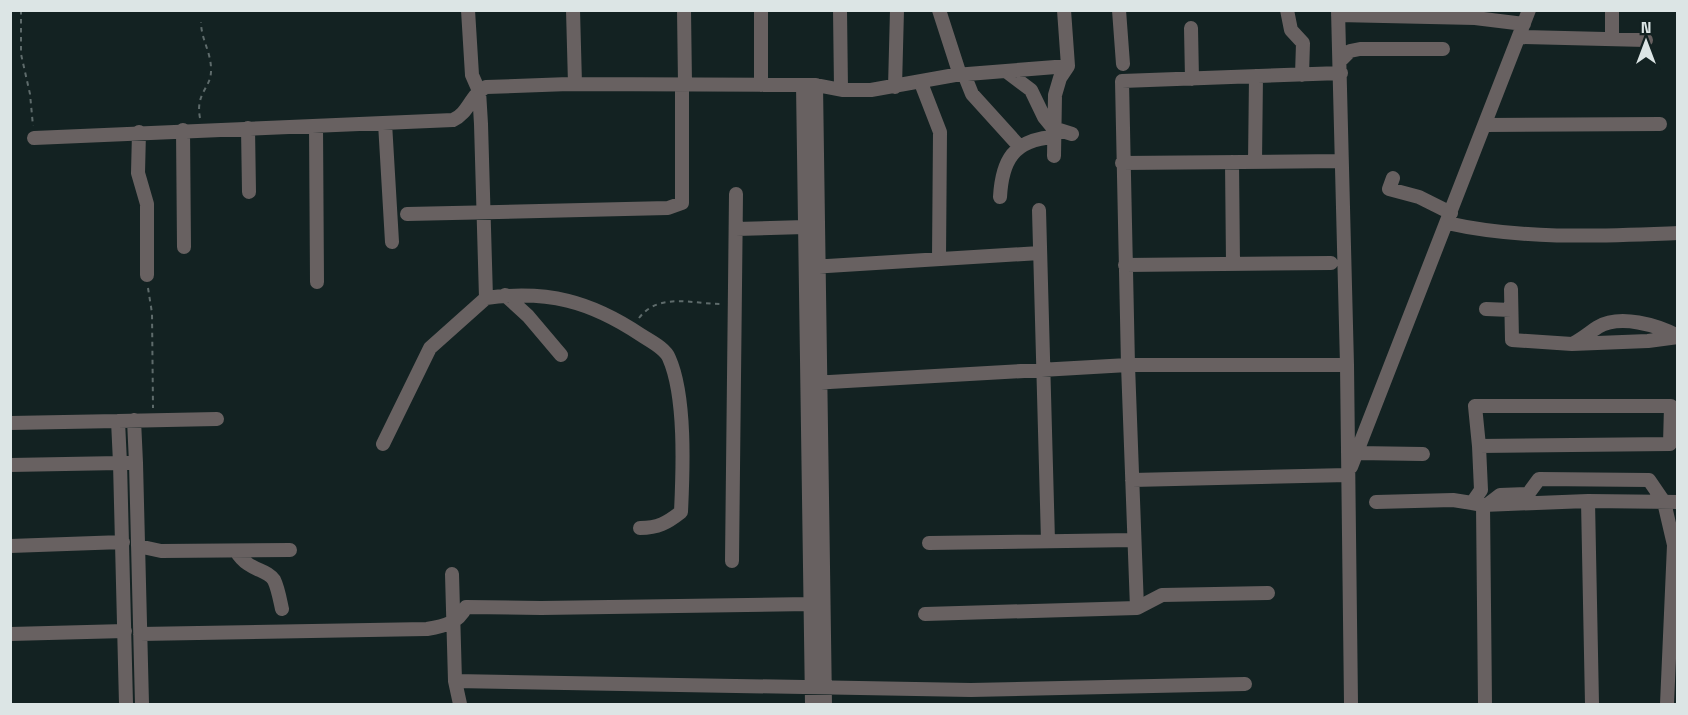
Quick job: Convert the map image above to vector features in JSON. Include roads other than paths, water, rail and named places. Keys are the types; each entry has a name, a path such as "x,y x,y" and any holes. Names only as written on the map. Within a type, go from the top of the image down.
{"street":[{"path":"468,10 472,75 478,91 486,298"},
{"path":"573,10 575,84"},
{"path":"407,214 668,207 682,202 684,10"},
{"path":"761,10 761,85"},
{"path":"840,10 841,90"},
{"path":"895,87 897,10"},
{"path":"939,10 962,74 972,94 1020,147"},
{"path":"1054,156 1055,95 1060,78 1068,66 1064,10"},
{"path":"1119,10 1123,64"},
{"path":"1287,10 1291,30 1303,43 1302,75"},
{"path":"1612,10 1612,39"},
{"path":"1348,475 1526,17 1475,18 1419,14 1338,13 1347,365 1348,475 1351,705"},
{"path":"1191,28 1192,79"},
{"path":"1519,37 1646,40"},
{"path":"1137,608 1122,163 1122,81 1302,75 1340,67 1350,51 1360,49 1443,49"},
{"path":"34,138 453,120 461,116 478,91 486,87 575,84 810,85 841,90 895,87 962,74 1068,66"},
{"path":"1006,72 1031,90 1053,132"},
{"path":"1255,162 1256,76"},
{"path":"921,83 940,132 939,259"},
{"path":"810,85 805,227 812,267"},
{"path":"810,85 819,688 812,705"},
{"path":"385,123 392,242"},
{"path":"1485,125 1660,124"},
{"path":"316,126 317,282"},
{"path":"248,128 249,192"},
{"path":"183,130 184,248"},
{"path":"139,132 138,173 147,204 147,275"},
{"path":"1000,197 1002,173 1014,151 1053,132 1072,134"},
{"path":"1122,163 1341,161"},
{"path":"1232,162 1233,263"},
{"path":"1393,178 1389,189 1419,197 1449,218 1508,233 1579,235 1677,233"},
{"path":"732,561 736,194"},
{"path":"1039,210 1048,541"},
{"path":"736,229 805,227"},
{"path":"812,267 1040,253"},
{"path":"1125,265 1331,263"},
{"path":"1511,289 1512,340 1572,344 1648,341 1677,336"},
{"path":"505,295 528,316 561,356"},
{"path":"383,444 430,348 486,298 505,295 568,300 606,312 668,355 675,377 682,444 681,512 667,523 654,528 640,528"},
{"path":"1486,309 1511,310"},
{"path":"1572,344 1599,327 1617,322 1654,326 1677,336"},
{"path":"814,382 1128,365 1347,365"},
{"path":"814,382 810,604 819,688 825,705"},
{"path":"1479,446 1670,444 1671,406 1475,406 1481,490 1485,705"},
{"path":"10,423 217,419"},
{"path":"134,420 142,705"},
{"path":"118,421 126,705"},
{"path":"1357,453 1423,454"},
{"path":"10,465 136,463"},
{"path":"1132,480 1348,475"},
{"path":"1481,504 1500,495 1528,494 1539,479 1649,480 1671,501 1674,545 1667,705"},
{"path":"1376,502 1453,500 1481,504 1671,501"},
{"path":"1588,501 1592,705"},
{"path":"929,543 1134,540"},
{"path":"10,546 123,542"},
{"path":"138,546 161,551 290,550"},
{"path":"265,550 267,574"},
{"path":"236,551 242,561 253,570 267,574 273,579 282,609"},
{"path":"452,574 455,681 460,705"},
{"path":"925,614 1137,608 1161,595 1268,593"},
{"path":"140,634 427,629 461,617 466,607 810,604"},
{"path":"10,634 125,631"},
{"path":"455,681 819,688 971,698 1245,684"}]}
